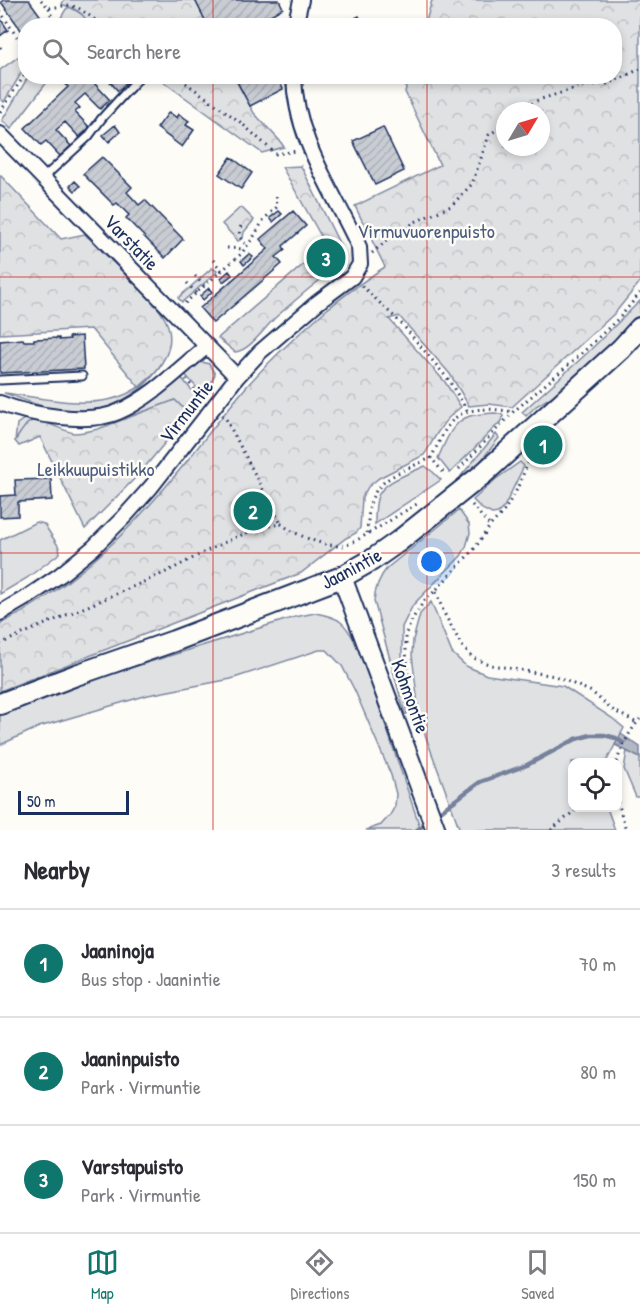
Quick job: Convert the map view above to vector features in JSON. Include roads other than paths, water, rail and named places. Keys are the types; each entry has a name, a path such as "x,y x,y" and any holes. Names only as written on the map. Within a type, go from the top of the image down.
{"main road":[{"name":"Jaanintie","path":"0,704 342,578 399,541 483,474 621,349 640,328"}],"street":[{"path":"298,18 301,0"},
{"name":"Virmuntie","path":"0,613 60,575 93,548 151,488 260,352 352,277 360,264 359,247 309,148 299,113 295,84"},
{"name":"Varstatie","path":"0,135 237,378"},
{"path":"0,403 14,409 51,416 87,419 116,413 141,400 207,346"},
{"name":"Kohmontie","path":"342,578 436,830"}],"lane":[{"path":"43,178 88,137 133,84"},
{"path":"0,381 82,376"}],"water":[{"path":"621,734 640,747 640,758 615,745"}],"waterway":[{"path":"435,815 480,782 527,765 576,739 591,735 604,735 616,738 623,743"},
{"path":"417,830 429,821"}],"place":[{"name":"Varstapuisto","path":"326,258"},
{"name":"Jaaninoja","path":"543,445"},
{"name":"Jaaninpuisto","path":"253,511"}],"park label":[{"name":"Virmuvuorenpuisto","path":"426,230"},
{"name":"Leikkuupuistikko","path":"96,468"}]}
